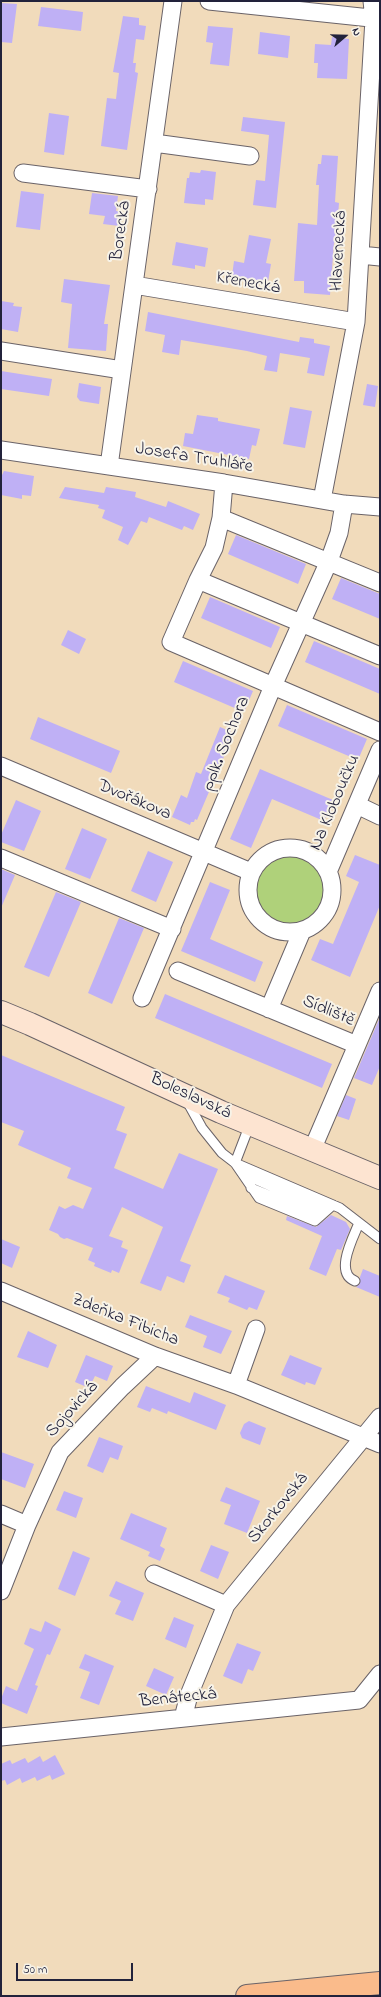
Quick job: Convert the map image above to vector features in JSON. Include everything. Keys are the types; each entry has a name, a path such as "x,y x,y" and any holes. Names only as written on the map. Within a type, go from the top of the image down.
{"highway":[{"path":"248,1996 380,1983"}],"main road":[{"name":"Boleslavská","path":"1,1012 250,1124 380,1178"}],"street":[{"name":"Borecká","path":"110,466 173,1"},
{"path":"209,1 377,19"},
{"name":"Hlavenecká","path":"322,500 356,322 377,19 372,1"},
{"path":"154,144 250,156"},
{"path":"24,173 148,189"},
{"path":"360,255 380,257"},
{"name":"Křenecká","path":"134,285 356,322"},
{"path":"1,351 122,370"},
{"name":"Josefa Truhláře","path":"1,450 224,483 344,504 380,507"},
{"path":"224,483 222,518 214,548 198,580 171,642 380,732"},
{"name":"pplk. Sochora","path":"142,998 273,686 302,624 329,560 339,533 344,504"},
{"path":"222,518 329,560 380,583"},
{"path":"198,580 380,656"},
{"name":"Na Kloboučku","path":"328,872 380,750"},
{"name":"Dvořákova","path":"1,766 251,872"},
{"path":"357,805 380,816"},
{"name":"Na Kloboučku","path":"289,848 302,849 310,853 323,864 328,872 332,885 332,894 326,912 314,925 302,931 289,932 276,930 258,918 250,907 247,890 251,872 255,865 268,853 289,848"},
{"path":"1,858 172,929"},
{"path":"269,1009 302,931"},
{"name":"Sídliště","path":"178,971 357,1046 312,1150"},
{"path":"357,1046 380,991"},
{"name":"Zdeňka Fibicha","path":"1,1291 155,1356 236,1385 380,1444"},
{"path":"236,1385 256,1329"},
{"name":"Sojovická","path":"1,1591 27,1525 60,1452 122,1386 155,1356"},
{"name":"Skorkovská","path":"184,1718 189,1695 226,1605 380,1417"},
{"path":"1,1514 27,1525"},
{"path":"154,1574 226,1605"},
{"name":"Benátecká","path":"1,1737 359,1700 380,1674"}],"lane":[{"path":"184,1094 202,1128 222,1153 235,1162 326,1210"},
{"path":"235,1162 250,1124"},
{"path":"235,1162 251,1188 326,1210 340,1208 380,1240"},
{"path":"243,1174 326,1210"},
{"path":"355,1281 350,1279 344,1270 345,1261 358,1222"}],"green space":[{"path":"290,855 303,858 315,865 322,877 325,890 322,903 315,915 303,922 290,925 277,922 265,915 258,903 255,890 258,877 265,865 277,858"}],"building":[{"path":"1,3 17,4 12,43 1,42"},
{"path":"41,7 83,12 81,31 38,26"},
{"path":"123,16 139,18 139,25 146,26 144,40 136,39 133,63 136,63 135,72 138,73 127,150 101,146 107,98 116,99 119,73 113,72"},
{"path":"208,26 233,28 229,66 210,64 213,43 206,42"},
{"path":"260,32 290,36 288,58 258,54"},
{"path":"332,37 349,39 347,79 317,78 318,63 314,63 315,44 331,45"},
{"path":"49,113 69,116 64,155 44,152"},
{"path":"243,117 285,122 276,208 253,205 256,180 265,181 269,135 241,131"},
{"path":"322,155 338,156 335,202 339,203 330,295 304,293 304,281 294,281 298,223 317,225 319,185 316,185 318,164 321,164"},
{"path":"201,170 216,172 213,200 205,199 205,205 184,203 187,178 189,178 190,172 200,173"},
{"path":"21,191 44,194 40,230 16,227"},
{"path":"92,193 118,196 116,211 120,211 119,226 103,224 105,216 89,214"},
{"path":"249,235 271,239 266,263 271,264 268,282 232,276 234,261 244,263"},
{"path":"176,242 208,248 205,267 195,265 195,269 172,265"},
{"path":"64,279 110,285 104,324 108,324 106,351 68,348 72,304 61,302"},
{"path":"1,301 14,303 13,306 22,307 18,332 1,329"},
{"path":"148,312 299,342 300,337 314,339 314,343 330,346 324,376 307,373 310,358 280,353 277,372 264,370 267,356 247,351 181,340 179,355 162,352 165,335 145,331"},
{"path":"1,371 52,379 49,396 1,389"},
{"path":"79,383 101,387 99,404 80,401 77,397"},
{"path":"367,384 378,386 375,407 363,405"},
{"path":"290,407 312,411 305,448 283,444"},
{"path":"197,415 218,418 218,421 260,429 256,446 252,445 249,459 183,446 185,433 193,434"},
{"path":"4,471 34,476 31,496 22,495 22,499 1,495 1,477"},
{"path":"65,487 104,493 106,487 136,492 135,497 166,507 168,501 200,514 193,530 184,526 182,530 149,517 147,523 141,521 128,545 118,540 123,527 102,518 105,510 98,508 99,505 59,498"},
{"path":"236,535 306,564 298,584 228,554"},
{"path":"341,578 380,594 380,619 332,599"},
{"path":"210,597 280,627 271,648 201,618"},
{"path":"68,630 86,639 79,654 61,645"},
{"path":"314,641 380,669 380,694 305,662"},
{"path":"183,661 253,691 244,712 174,682"},
{"path":"287,705 367,739 358,760 278,726"},
{"path":"38,717 120,751 111,773 30,739"},
{"path":"220,727 234,733 197,820 195,819 190,825 172,817 181,795 187,798 196,772 201,774"},
{"path":"260,769 333,800 324,821 272,799 251,848 230,839"},
{"path":"16,800 41,811 24,851 1,842 1,835"},
{"path":"82,828 107,839 90,879 65,869"},
{"path":"148,851 173,862 156,902 131,891"},
{"path":"355,855 380,865 380,905 350,977 311,960 320,939 333,944 359,882 346,876"},
{"path":"1,869 15,875 1,908"},
{"path":"210,882 230,890 210,939 263,962 255,982 181,951"},
{"path":"56,892 81,902 49,977 24,967"},
{"path":"119,918 144,928 112,1004 88,993"},
{"path":"165,994 332,1064 322,1088 155,1018"},
{"path":"380,1017 380,1066 372,1085 354,1078"},
{"path":"1,1055 125,1107 116,1130 127,1134 114,1168 163,1189 179,1153 218,1169 180,1261 191,1265 184,1283 167,1276 161,1291 140,1283 163,1227 122,1207 109,1236 123,1241 121,1247 128,1250 119,1273 112,1270 111,1273 94,1266 95,1263 88,1260 93,1248 67,1238 64,1239 58,1234 49,1230 59,1206 65,1209 73,1205 83,1209 92,1188 67,1178 71,1168 18,1145 24,1131 1,1122"},
{"path":"346,1095 356,1099 349,1120 337,1116"},
{"path":"331,1215 346,1222 350,1229 341,1250 337,1249 326,1276 309,1269 322,1236 286,1220 287,1216 316,1227"},
{"path":"1,1239 20,1247 12,1268 1,1263"},
{"path":"363,1269 380,1276 380,1297 356,1287 360,1284 360,1277"},
{"path":"225,1275 265,1291 257,1310 249,1307 247,1310 228,1302 230,1298 217,1293"},
{"path":"190,1315 232,1331 221,1354 203,1347 207,1336 185,1327"},
{"path":"28,1331 57,1345 48,1368 17,1357"},
{"path":"86,1355 113,1366 107,1381 95,1376 89,1388 75,1382"},
{"path":"290,1355 322,1368 315,1385 306,1382 305,1385 281,1375"},
{"path":"146,1386 190,1403 194,1392 226,1405 216,1430 168,1411 167,1414 152,1408 150,1412 137,1407"},
{"path":"249,1421 266,1428 260,1445 242,1438 240,1433 244,1424"},
{"path":"99,1437 123,1446 118,1460 110,1457 103,1473 87,1466"},
{"path":"1,1452 34,1464 25,1488 1,1479"},
{"path":"226,1487 260,1501 247,1533 224,1524 231,1505 220,1501"},
{"path":"64,1491 83,1498 76,1518 56,1510"},
{"path":"131,1513 167,1528 160,1546 165,1549 160,1561 148,1556 150,1552 120,1539"},
{"path":"211,1545 229,1552 218,1579 200,1571"},
{"path":"73,1551 90,1558 75,1596 58,1589"},
{"path":"116,1581 144,1593 133,1621 115,1614 121,1601 109,1596"},
{"path":"174,1617 194,1625 186,1648 165,1639"},
{"path":"45,1621 61,1629 50,1655 47,1654 35,1685 38,1686 27,1714 1,1703 1,1699 6,1686 17,1691 34,1649 24,1644 30,1628 41,1632"},
{"path":"237,1643 261,1652 253,1671 248,1669 242,1684 223,1676"},
{"path":"85,1654 114,1666 99,1705 80,1698 90,1672 79,1668"},
{"path":"154,1668 174,1677 166,1695 146,1686"},
{"path":"55,1755 65,1774 52,1780 50,1775 37,1781 35,1777 22,1783 20,1778 7,1785 5,1780 1,1781 1,1764 10,1760 12,1764 25,1758 28,1763 40,1756 43,1762"}]}
